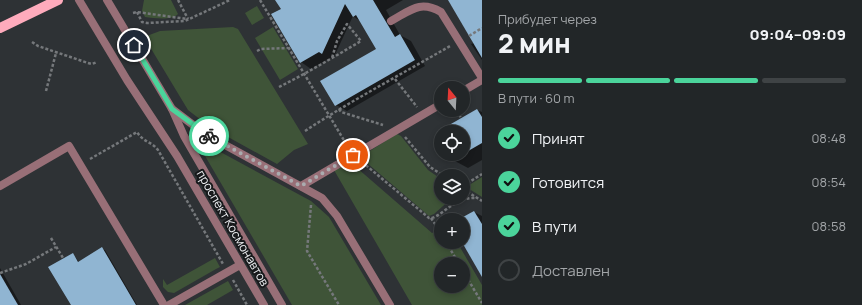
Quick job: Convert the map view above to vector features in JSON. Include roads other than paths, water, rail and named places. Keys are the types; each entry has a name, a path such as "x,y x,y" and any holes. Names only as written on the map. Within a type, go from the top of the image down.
{"main road":[{"path":"0,28 58,0"}],"street":[{"name":"проспект Космонавтов","path":"79,0 127,80 177,156 264,305"},
{"name":"проспект Космонавтов","path":"107,0 172,109 184,136 282,305"},
{"path":"391,21 418,6 431,5 441,12 482,79 470,87"},
{"path":"301,186 434,108"},
{"path":"172,109 205,134 301,186 322,198 331,206 390,305"},
{"path":"0,186 69,146 164,305"},
{"path":"169,305 240,265"}]}
